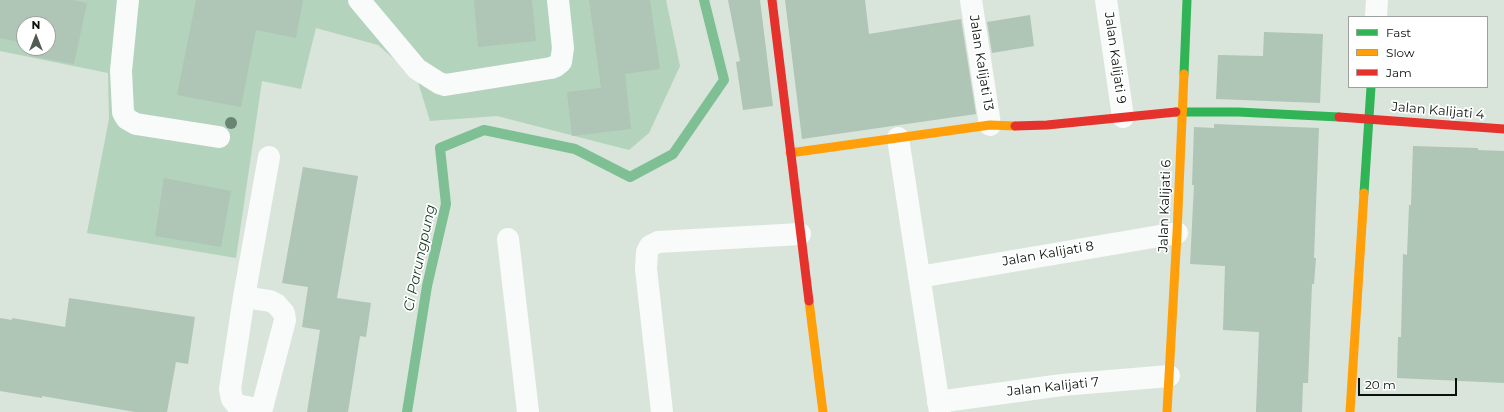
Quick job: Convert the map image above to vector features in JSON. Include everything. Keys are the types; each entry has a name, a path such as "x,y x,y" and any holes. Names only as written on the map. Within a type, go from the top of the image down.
{"street":[{"path":"128,0 121,71 123,112 125,116 136,124 219,137"},
{"path":"359,0 414,65 439,83 445,85 556,66 561,62 563,48 558,0"},
{"path":"772,0 823,412"},
{"name":"Jalan Kalijati 13","path":"971,0 990,125"},
{"name":"Jalan Kalijati 9","path":"1106,0 1123,117"},
{"name":"Jalan Kalijati 6","path":"1167,412 1177,233 1187,0"},
{"path":"1376,16 1377,0"},
{"path":"1350,412 1371,88"},
{"name":"Jalan Kalijati 4","path":"790,153 990,125 1047,125 1182,111 1369,118 1504,129"},
{"path":"898,138 939,407"},
{"path":"244,297 270,301 276,304 284,313 285,320 261,411 237,405 230,394 244,297 269,157"},
{"name":"Jalan Kalijati 8","path":"919,277 1177,233"},
{"path":"662,412 646,269 647,252 650,246 658,242 800,234"},
{"path":"508,239 528,412"},
{"name":"Jalan Kalijati 7","path":"939,407 1062,385 1169,376"}],"green space":[{"path":"0,0 666,0 680,66 649,133 629,150 497,116 430,121 417,79 378,45 316,28 301,89 262,81 236,258 87,233 109,119 108,73 25,56 56,56 56,16 16,16 16,54 0,51"}],"building":[{"path":"0,0 73,0 87,3 74,64 31,56 56,56 56,16 16,16 16,41 0,38"},
{"path":"196,0 303,0 296,38 256,30 241,107 177,95"},
{"path":"474,0 532,0 536,41 478,47"},
{"path":"589,0 650,0 660,69 625,74 631,129 572,136 567,92 601,88"},
{"path":"728,0 760,0 773,106 743,110 736,62 740,61"},
{"path":"785,0 865,0 869,34 961,19 976,114 802,139"},
{"path":"1030,15 1034,46 992,53 987,22"},
{"path":"1264,32 1323,34 1320,103 1216,99 1218,55 1263,56"},
{"path":"1214,124 1319,128 1314,258 1316,258 1314,284 1312,284 1308,383 1303,383 1302,412 1256,412 1259,332 1223,330 1225,266 1190,264 1194,185 1192,185 1194,127 1214,128"},
{"path":"1413,146 1478,148 1478,150 1504,151 1504,383 1397,378 1398,337 1401,337 1403,254 1407,255 1409,205 1411,205"},
{"path":"303,167 358,176 337,298 371,303 366,337 360,336 348,412 307,412 320,330 302,327 308,287 282,283"},
{"path":"164,178 231,191 221,247 155,236"},
{"path":"69,298 195,317 188,364 176,362 167,412 135,412 42,396 42,398 0,391 0,318 12,320 12,318 65,327"}],"waterway":[{"name":"Ci Parungpung","path":"407,412 427,286 446,204 440,148 484,130 575,149 630,177 673,154 724,80 704,0"}],"traffic: fast":[{"path":"1184,74 1187,0"},
{"path":"1364,193 1371,88"},
{"path":"1176,112 1238,112 1339,117"}],"traffic: slow":[{"path":"1167,412 1184,74"},
{"path":"790,153 990,125 1015,126"},
{"path":"1350,412 1364,193"},
{"path":"809,301 823,412"}],"traffic: jam":[{"path":"772,0 809,301"},
{"path":"1015,126 1047,125 1176,112"},
{"path":"1339,117 1504,129"}]}
